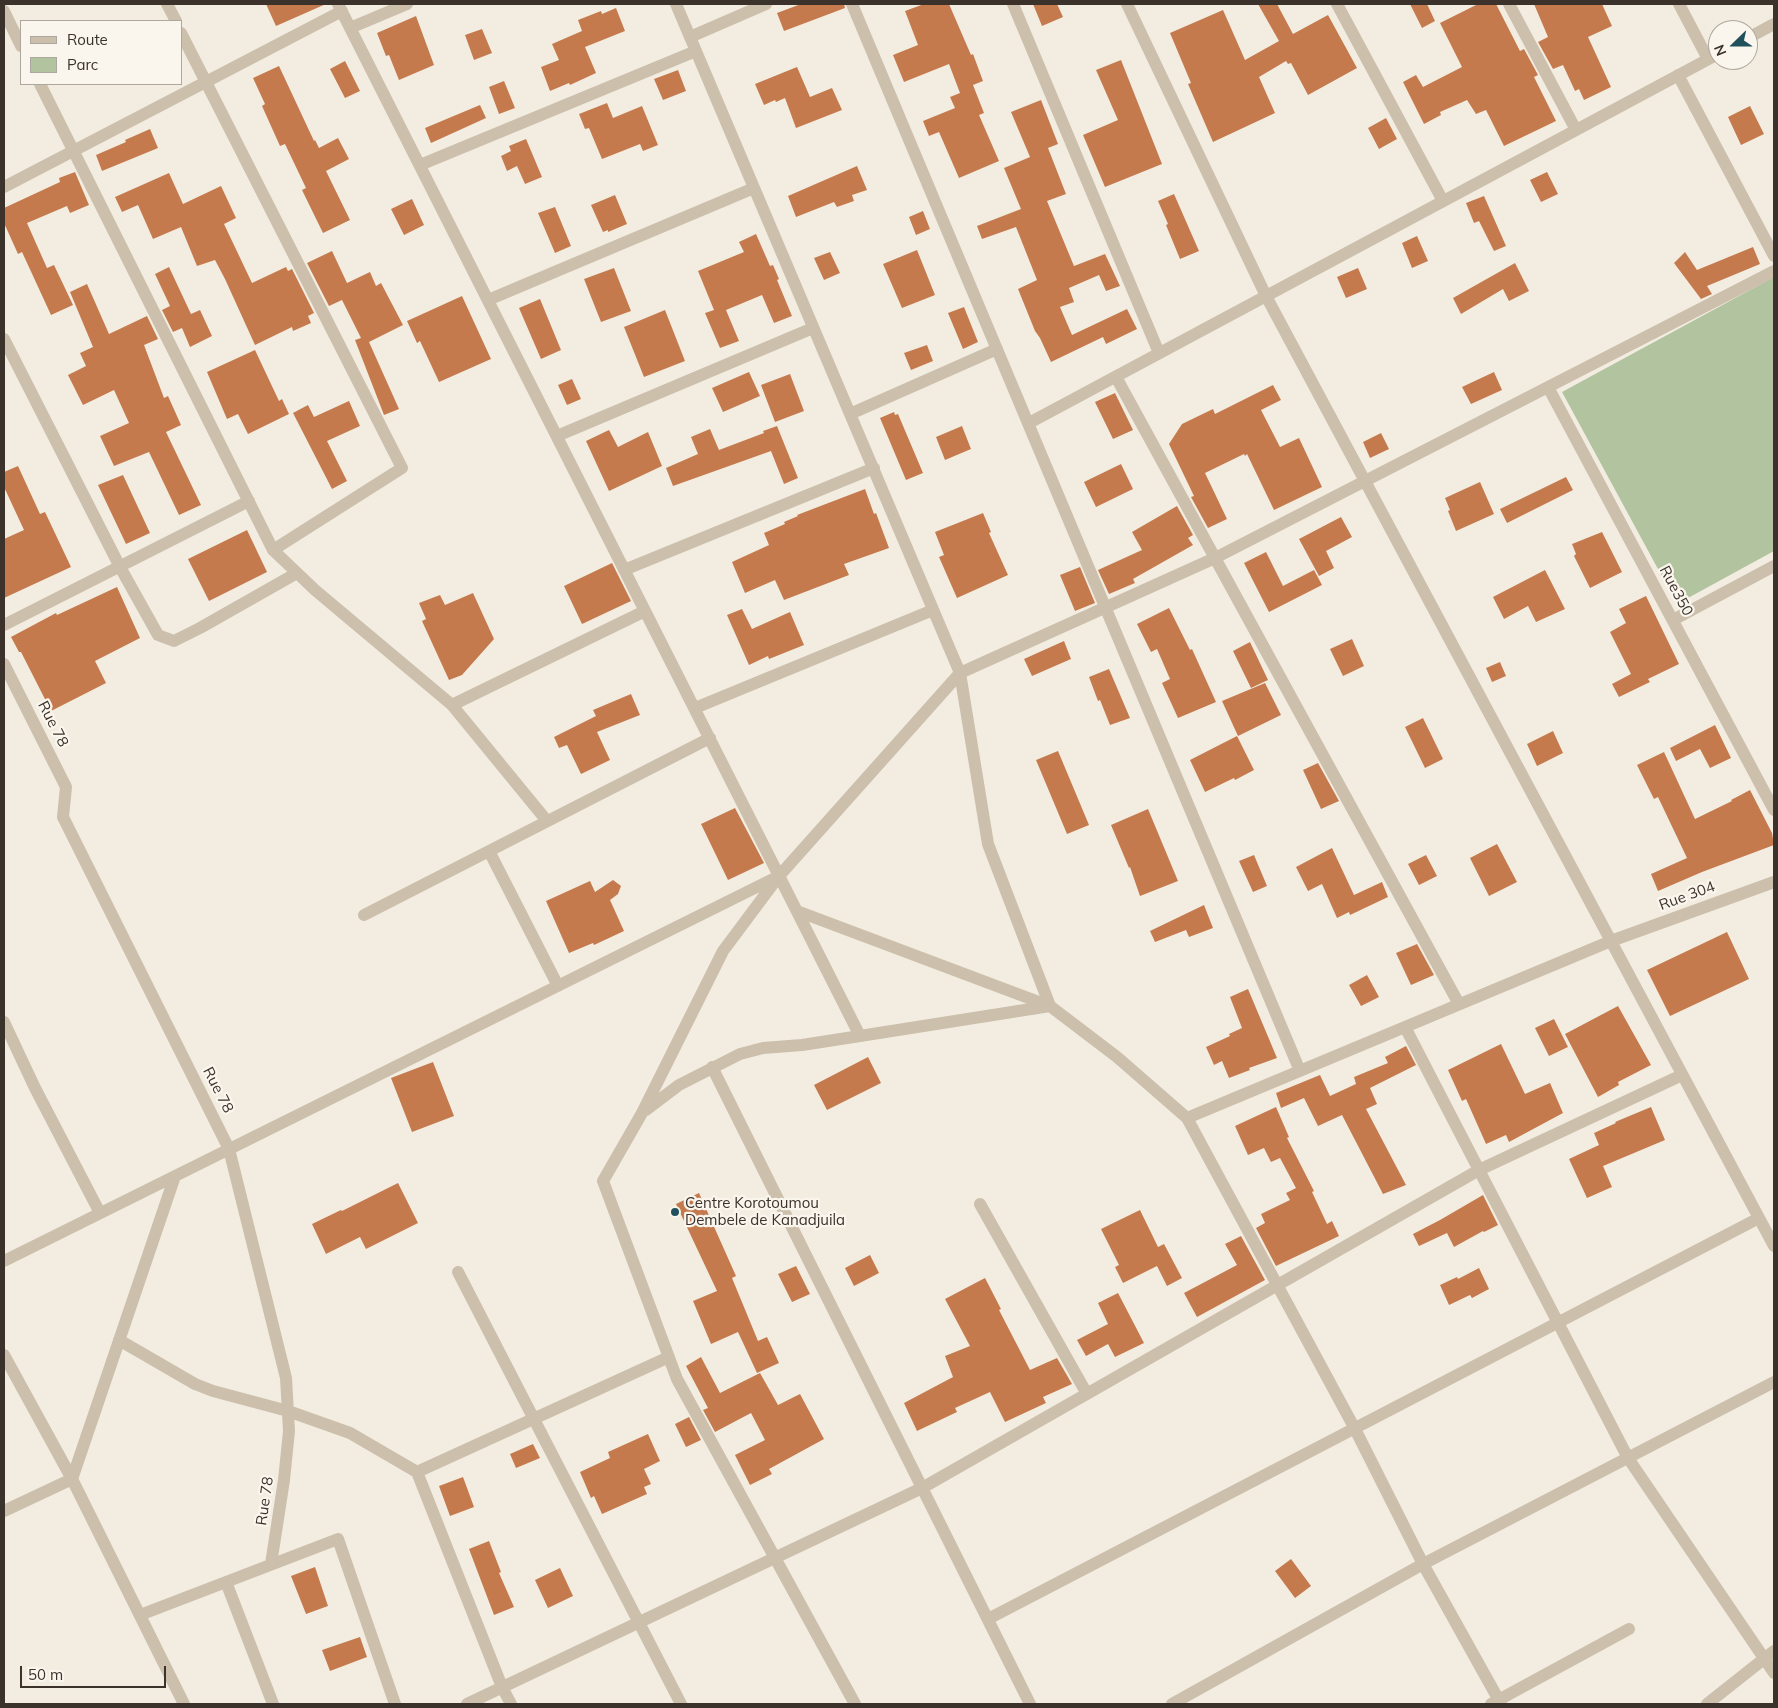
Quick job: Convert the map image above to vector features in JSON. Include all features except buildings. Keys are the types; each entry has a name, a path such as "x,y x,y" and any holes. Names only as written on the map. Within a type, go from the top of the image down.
{"street":[{"path":"167,4 175,20"},
{"path":"350,28 407,4"},
{"path":"676,4 960,673 988,844 1050,1006"},
{"path":"690,37 766,4"},
{"path":"852,4 1300,1071"},
{"path":"1013,4 1160,353"},
{"path":"1127,4 1266,296 1774,1246"},
{"path":"1337,4 1443,202"},
{"path":"1508,4 1576,130"},
{"path":"1679,4 1708,48"},
{"path":"4,187 206,82 340,8 860,1036"},
{"path":"4,11 20,44"},
{"path":"1758,33 1774,24"},
{"path":"182,34 402,468 272,550"},
{"path":"420,165 696,51"},
{"path":"1029,423 1708,59"},
{"path":"1678,75 1774,256"},
{"path":"41,85 272,550 315,590 452,705 547,821"},
{"path":"488,300 754,188"},
{"path":"854,1704 677,1379 602,1181 642,1113 724,951 779,876 960,673 1215,558 1774,271"},
{"path":"557,436 814,328"},
{"path":"4,339 120,567 158,635 174,641 296,573"},
{"path":"850,414 997,349"},
{"path":"1116,377 1459,1004"},
{"name":"Rue350","path":"1548,387 1774,810"},
{"path":"624,570 874,468"},
{"path":"4,625 248,501"},
{"path":"1673,620 1774,566"},
{"path":"694,708 933,610"},
{"path":"452,705 645,611"},
{"name":"Rue 78","path":"4,664 66,787 63,817 229,1149 286,1378 289,1431 272,1564"},
{"path":"364,915 710,738"},
{"path":"489,851 558,986"},
{"path":"4,1261 779,876"},
{"name":"Rue 304","path":"1187,1118 1611,941 1774,882"},
{"path":"797,911 1050,1006 1118,1056 1187,1118 1355,1429 1497,1703 1629,1629"},
{"path":"642,1113 679,1085 740,1054 763,1048 802,1045 1050,1006"},
{"path":"4,1022 35,1088 100,1213"},
{"path":"1405,1027 1628,1458 1770,1655 1774,1673"},
{"path":"712,1067 1030,1704"},
{"path":"467,1704 922,1488 1479,1170 1682,1075"},
{"path":"4,1511 72,1479 175,1176"},
{"path":"980,1204 1087,1394"},
{"path":"988,1619 1759,1218"},
{"path":"458,1272 681,1704"},
{"path":"119,1340 195,1384 213,1392 288,1411 350,1433 417,1472 502,1688 512,1704"},
{"path":"4,1355 72,1479 184,1704"},
{"path":"417,1472 669,1357"},
{"path":"1172,1704 1424,1564 1774,1382"},
{"path":"140,1615 338,1538 395,1704"},
{"path":"226,1582 273,1704"},
{"path":"1707,1704 1770,1655"}],"green space":[{"path":"1774,277 1774,551 1677,604 1562,392"}],"place":[{"name":"Centre Korotoumou Dembele de Kanadjuila","path":"675,1212"}]}
